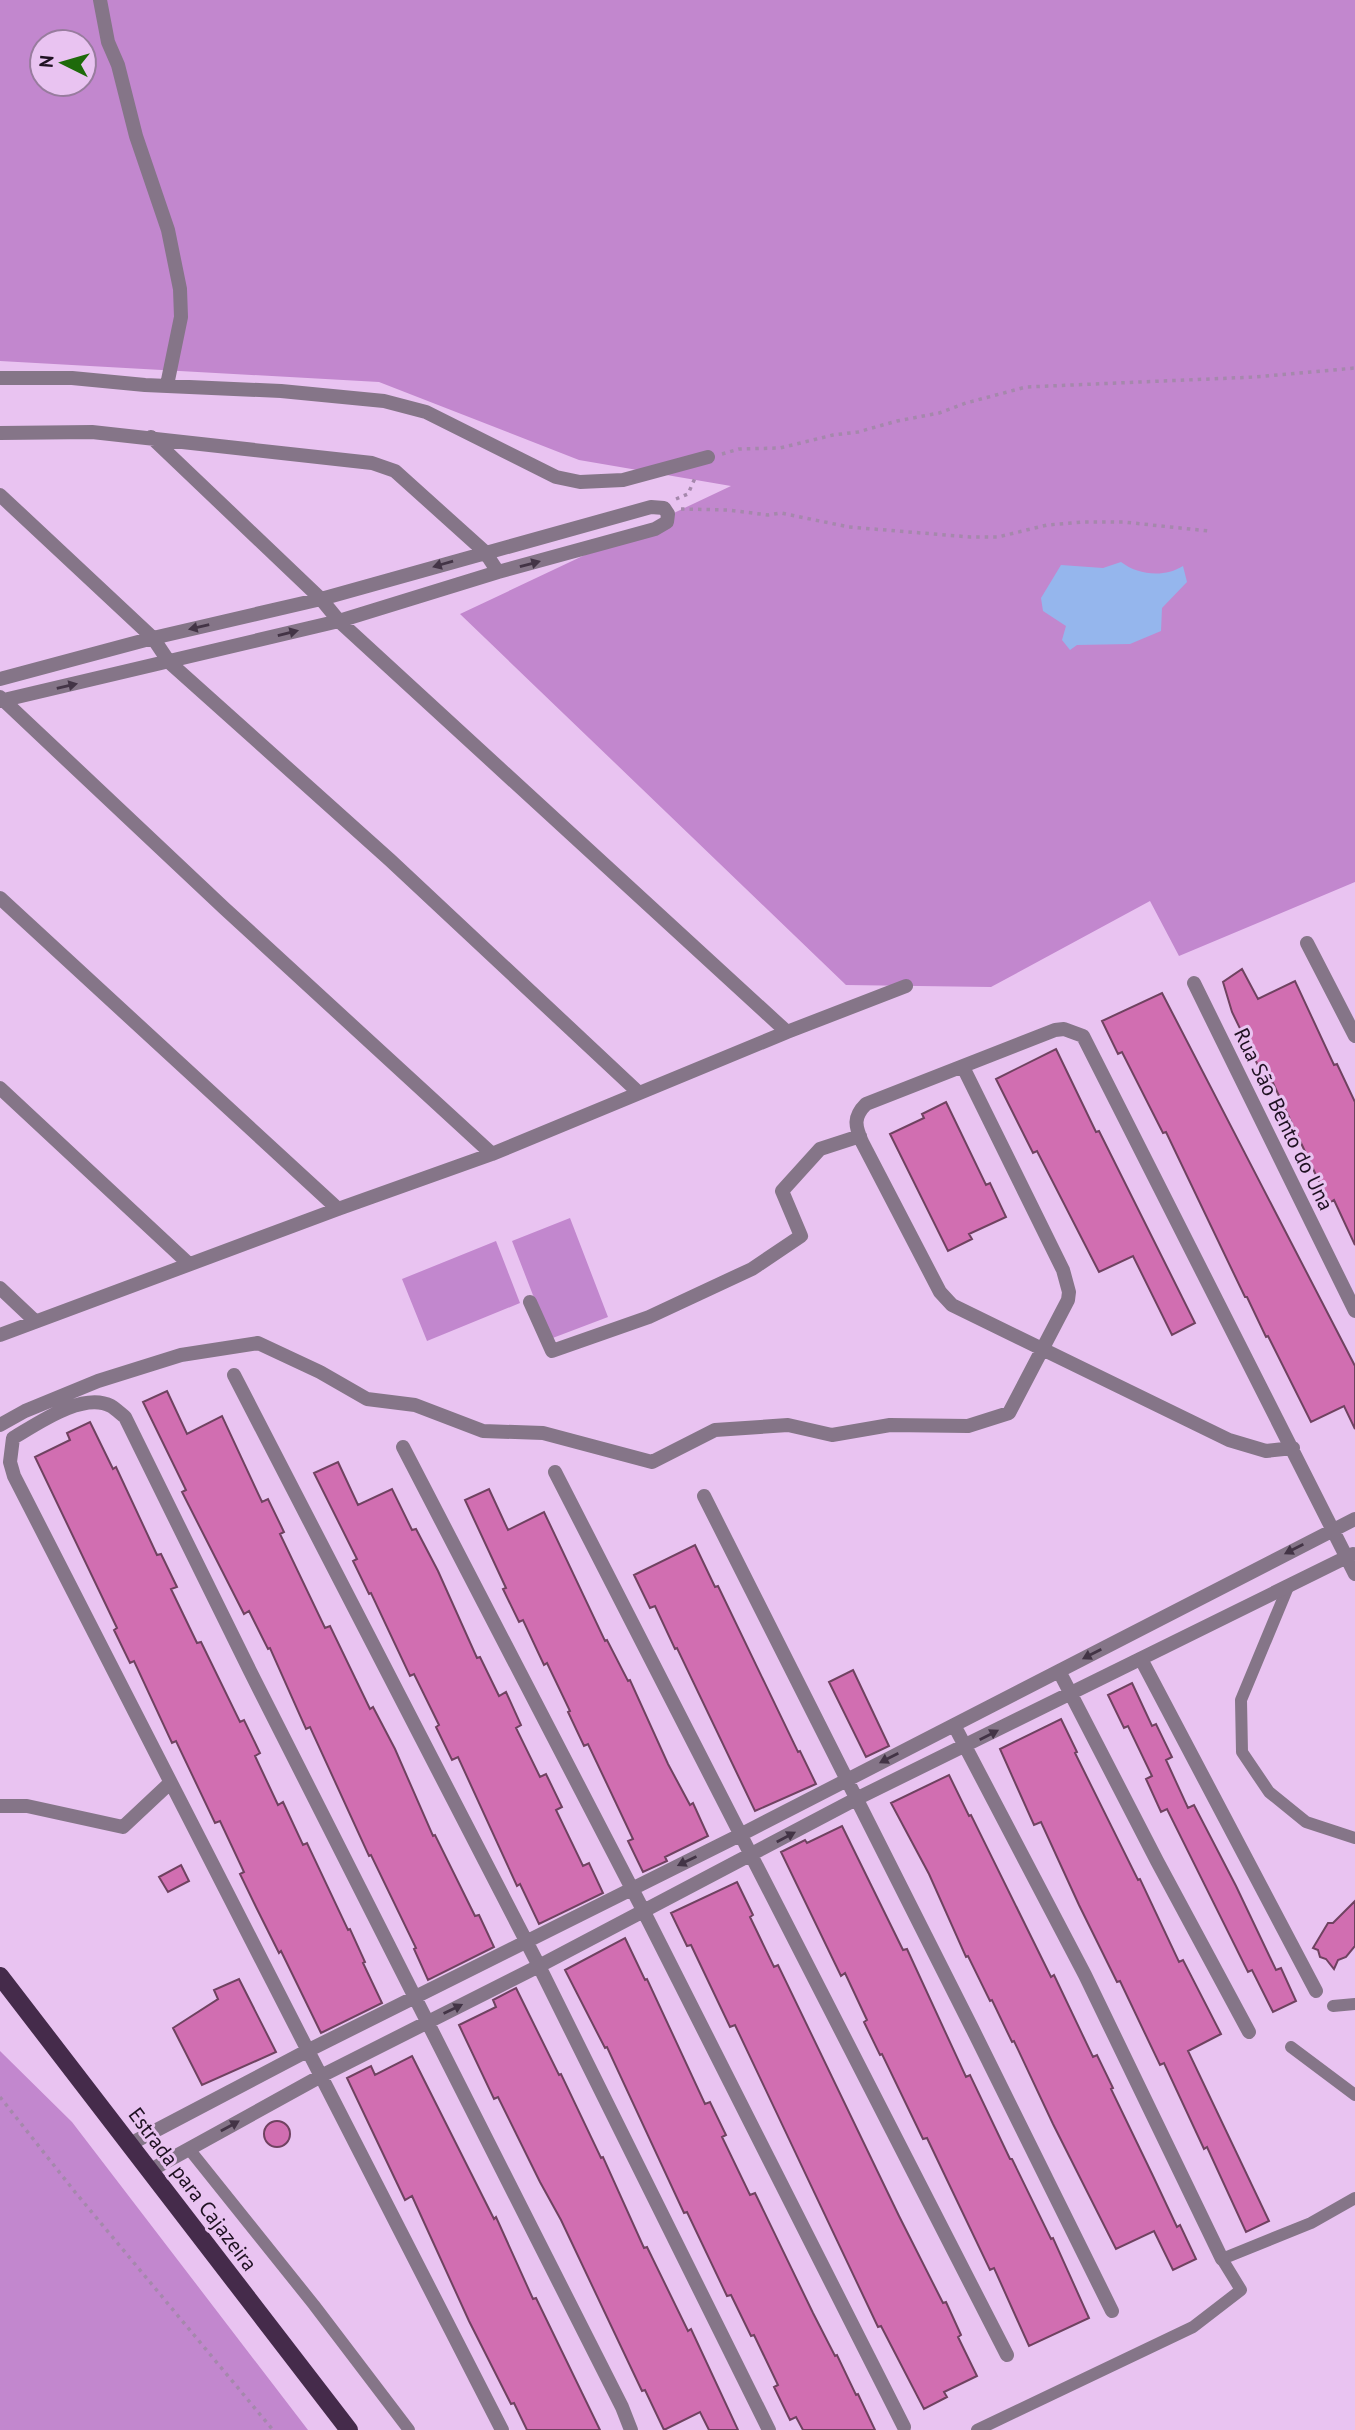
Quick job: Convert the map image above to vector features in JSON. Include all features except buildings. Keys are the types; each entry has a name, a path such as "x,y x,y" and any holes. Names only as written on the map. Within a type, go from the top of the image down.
{"main road":[{"name":"Estrada para Cajazeira","path":"0,1976 349,2430"}],"street":[{"path":"100,0 108,42 118,65 136,136 168,230 180,289 181,317 167,385"},
{"path":"0,378 72,378 281,391 401,405 441,419 556,477 580,482 623,480 708,457"},
{"path":"0,433 92,432 372,463 395,471 485,552 498,572"},
{"path":"151,437 321,599 339,621 787,1032"},
{"path":"0,495 153,638 169,662 390,860 638,1092"},
{"path":"0,679 153,638 321,599 650,507 660,506 667,514 667,522 655,529 498,572 339,621 1,699"},
{"path":"1,699 234,918 492,1154"},
{"path":"0,898 338,1209"},
{"path":"1307,943 1355,1036"},
{"name":"Rua São Bento do Una","path":"1194,983 1355,1311"},
{"path":"0,1335 492,1154 638,1092 906,986"},
{"path":"1293,1448 1266,1451 1228,1440 952,1305 940,1292 860,1136 855,1117 866,1104 1055,1030 1064,1029 1083,1036 1293,1448 1332,1530 1351,1555 1355,1574"},
{"path":"0,1425 98,1381 181,1355 258,1343 320,1372 368,1399 415,1405 483,1431 543,1433 652,1462 715,1430 788,1425 832,1435 890,1426 968,1426 1009,1413 1068,1300 1069,1292 1067,1282 963,1068"},
{"path":"0,1088 189,1264"},
{"path":"530,1302 552,1351 649,1317 752,1269 801,1236 782,1191 820,1149 860,1136"},
{"path":"0,1288 35,1321"},
{"path":"234,1375 539,1966 769,2430"},
{"path":"502,2430 13,1476 10,1462 13,1438 78,1404 89,1402 111,1406 125,1417 622,2407 631,2430"},
{"path":"403,1447 643,1910 904,2427"},
{"path":"555,1472 1007,2355"},
{"path":"704,1496 1112,2311"},
{"path":"130,2144 307,2051 740,1835 1355,1519"},
{"path":"149,2171 321,2076 539,1966 856,1800 1351,1555"},
{"path":"1141,1659 1316,1991"},
{"path":"1059,1671 1249,2032"},
{"path":"954,1725 1084,1975 1222,2259"},
{"path":"0,1806 27,1806 123,1827 170,1783"}],"lane":[{"path":"1288,1587 1241,1700 1242,1752 1269,1792 1306,1822 1355,1838"},
{"path":"1333,2006 1355,2004"},
{"path":"1291,2048 1355,2095"},
{"path":"188,2149 314,2305 409,2430"},
{"path":"977,2430 1193,2327 1241,2290 1222,2259 1311,2222 1355,2198"}],"path":[{"path":"660,506 688,494 708,457 739,449 779,448 858,432 939,413 1026,387 1255,377 1355,368"},
{"path":"660,506 768,515 781,513 849,527 970,537 998,537 1047,525 1084,522 1123,522 1209,531"},
{"path":"0,2097 75,2192 273,2430"}],"shaded area":[{"path":"0,0 1355,0 1355,882 1179,956 1150,901 991,987 846,985 460,614 731,486 579,460 379,382 0,361"},
{"path":"570,1218 608,1317 550,1339 512,1241"},
{"path":"496,1241 520,1303 427,1341 402,1279"},
{"path":"0,2051 72,2122 308,2430 0,2430"}],"water":[{"path":"1121,562 1135,570 1151,573 1168,572 1183,566 1187,582 1162,608 1161,631 1130,644 1077,645 1070,650 1062,640 1066,626 1043,611 1041,598 1061,565 1103,568"}]}
